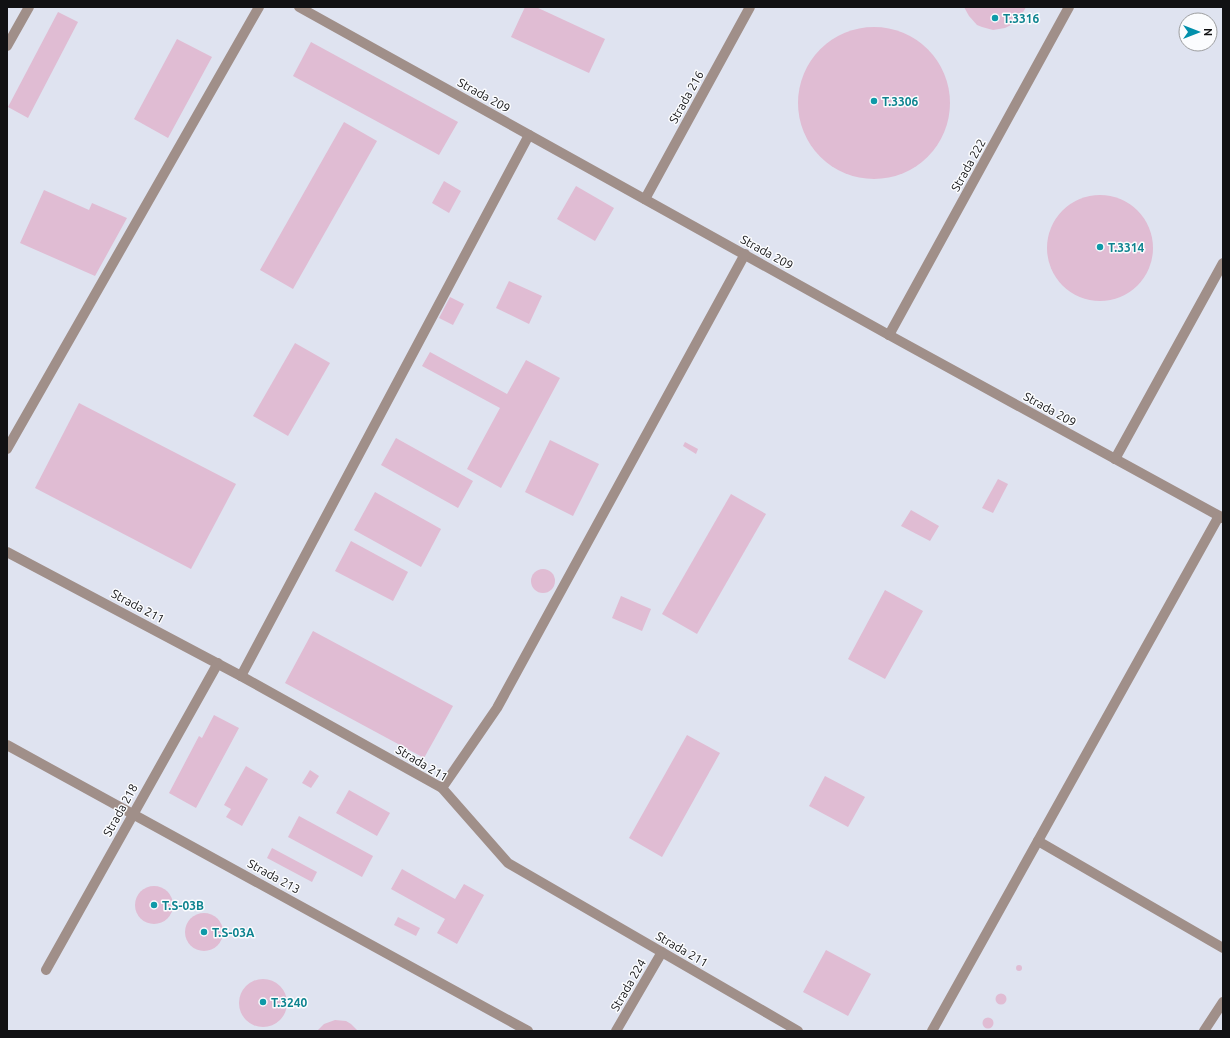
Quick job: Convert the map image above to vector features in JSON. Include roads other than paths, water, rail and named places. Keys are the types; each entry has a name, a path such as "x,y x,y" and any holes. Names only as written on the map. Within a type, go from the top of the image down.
{"lane":[{"path":"7,46 29,7"},
{"path":"7,449 259,7"},
{"name":"Strada 209","path":"299,7 889,335 1221,517"},
{"name":"Strada 216","path":"645,199 750,7"},
{"name":"Strada 222","path":"889,335 1069,7"},
{"path":"241,676 529,135"},
{"path":"442,788 497,708 745,254"},
{"path":"1115,459 1223,264"},
{"path":"932,1031 1221,517"},
{"name":"Strada 211","path":"7,552 218,663 442,788 508,863 798,1031"},
{"name":"Strada 218","path":"46,970 218,663"},
{"name":"Strada 213","path":"7,745 528,1031"},
{"path":"1038,841 1223,948"},
{"name":"Strada 224","path":"616,1031 662,952"},
{"path":"1204,1031 1223,1002"}],"place":[{"name":"T.3316","path":"995,18"},
{"name":"T.3306","path":"874,101"},
{"name":"T.3314","path":"1100,247"},
{"name":"T.S-03B","path":"154,905"},
{"name":"T.S-03A","path":"204,932"},
{"name":"T.3240","path":"263,1002"}]}
